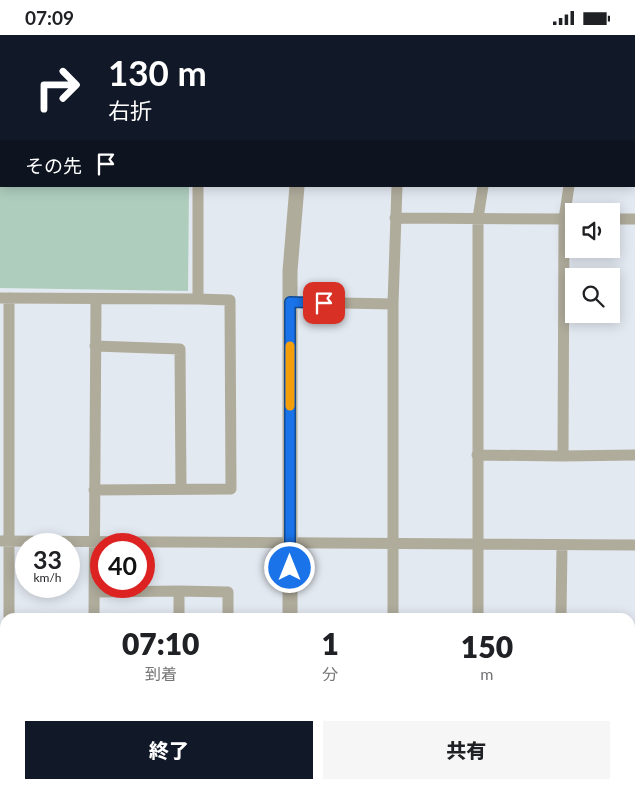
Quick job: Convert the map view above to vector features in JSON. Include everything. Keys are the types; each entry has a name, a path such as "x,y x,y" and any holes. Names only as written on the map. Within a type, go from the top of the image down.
{"street":[{"path":"198,187 198,299"},
{"path":"290,613 290,271 297,187"},
{"path":"393,613 393,304 397,187"},
{"path":"478,613 478,218 483,187"},
{"path":"569,187 569,203"},
{"path":"396,218 565,219"},
{"path":"620,219 635,219"},
{"path":"563,456 568,258"},
{"path":"9,613 4,541 4,298 230,300 231,489 94,490"},
{"path":"94,533 96,299"},
{"path":"290,302 393,304"},
{"path":"95,346 180,349 181,489"},
{"path":"477,455 635,455"},
{"path":"4,541 90,541"},
{"path":"155,542 635,545"},
{"path":"562,545 562,613"},
{"path":"155,591 228,592 228,613"},
{"path":"179,591 179,613"},
{"path":"94,598 94,613"}],"green space":[{"path":"0,187 189,187 188,291 0,288"}],"slow traffic":[{"path":"290,346 290,406"}],"route":[{"path":"290,568 290,302 324,303"}]}
